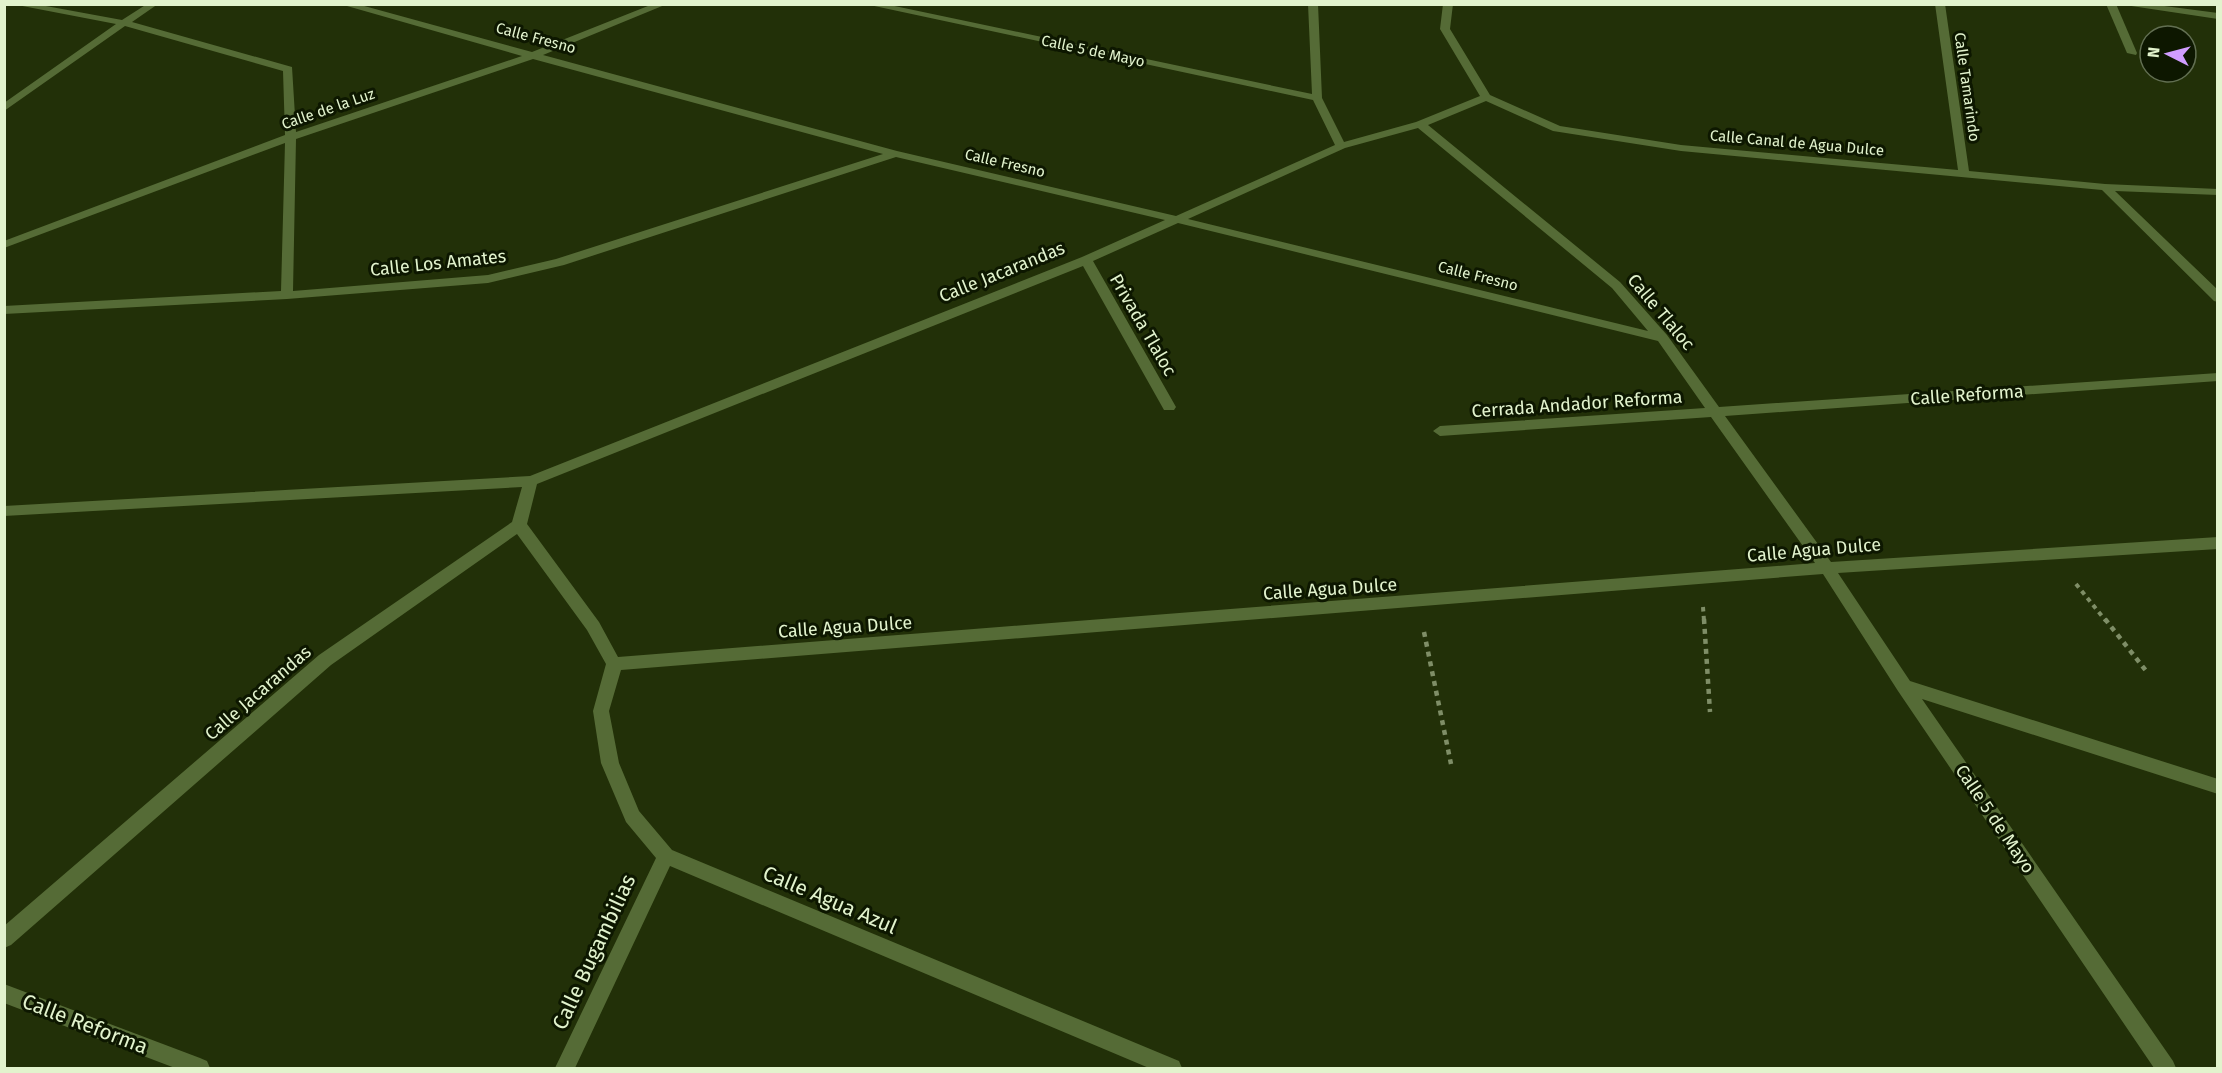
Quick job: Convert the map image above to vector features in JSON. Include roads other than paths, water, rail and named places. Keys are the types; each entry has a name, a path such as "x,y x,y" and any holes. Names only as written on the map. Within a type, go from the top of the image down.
{"street":[{"path":"16,4 124,23 288,69 291,137 287,295"},
{"path":"4,108 154,4"},
{"name":"Calle Fresno","path":"344,4 895,154 1174,219 1662,338"},
{"name":"Calle de la Luz","path":"4,245 291,137 534,55 663,4"},
{"name":"Calle 5 de Mayo","path":"868,4 1317,98"},
{"path":"1313,4 1317,98 1341,146"},
{"path":"1448,4 1445,29 1486,97"},
{"name":"Calle Tamarindo","path":"1940,4 1964,173"},
{"path":"2111,4 2132,53"},
{"path":"2122,4 2177,8 2217,16"},
{"name":"Calle Jacarandas","path":"4,511 531,481 1086,260 1341,146 1419,124 1486,97"},
{"name":"Calle Canal de Agua Dulce","path":"1486,97 1557,129 1681,148 2105,187 2217,192"},
{"name":"Calle Tlaloc","path":"1419,124 1616,285 1662,338 1827,568"},
{"name":"Calle Los Amates","path":"4,310 287,295 488,279 560,262 895,154"},
{"path":"2105,187 2217,298"},
{"name":"Privada Tlaloc","path":"1086,260 1169,407"},
{"name":"Calle Reforma","path":"1716,413 2217,377"},
{"name":"Cerrada Andador Reforma","path":"1440,431 1716,413"},
{"path":"531,481 519,525 593,626 614,664"},
{"name":"Calle Jacarandas","path":"4,939 325,660 519,525"},
{"name":"Calle Agua Dulce","path":"614,664 1702,580 1827,568 2217,543"},
{"name":"Calle 5 de Mayo","path":"1827,568 1904,686 2166,1068"},
{"name":"Calle Agua Azul","path":"614,664 601,711 610,763 632,816 666,856 1172,1068"},
{"path":"1904,686 2217,788"},
{"name":"Calle Bugambilias","path":"565,1068 666,856"},
{"name":"Calle Reforma","path":"4,993 200,1068"}]}
